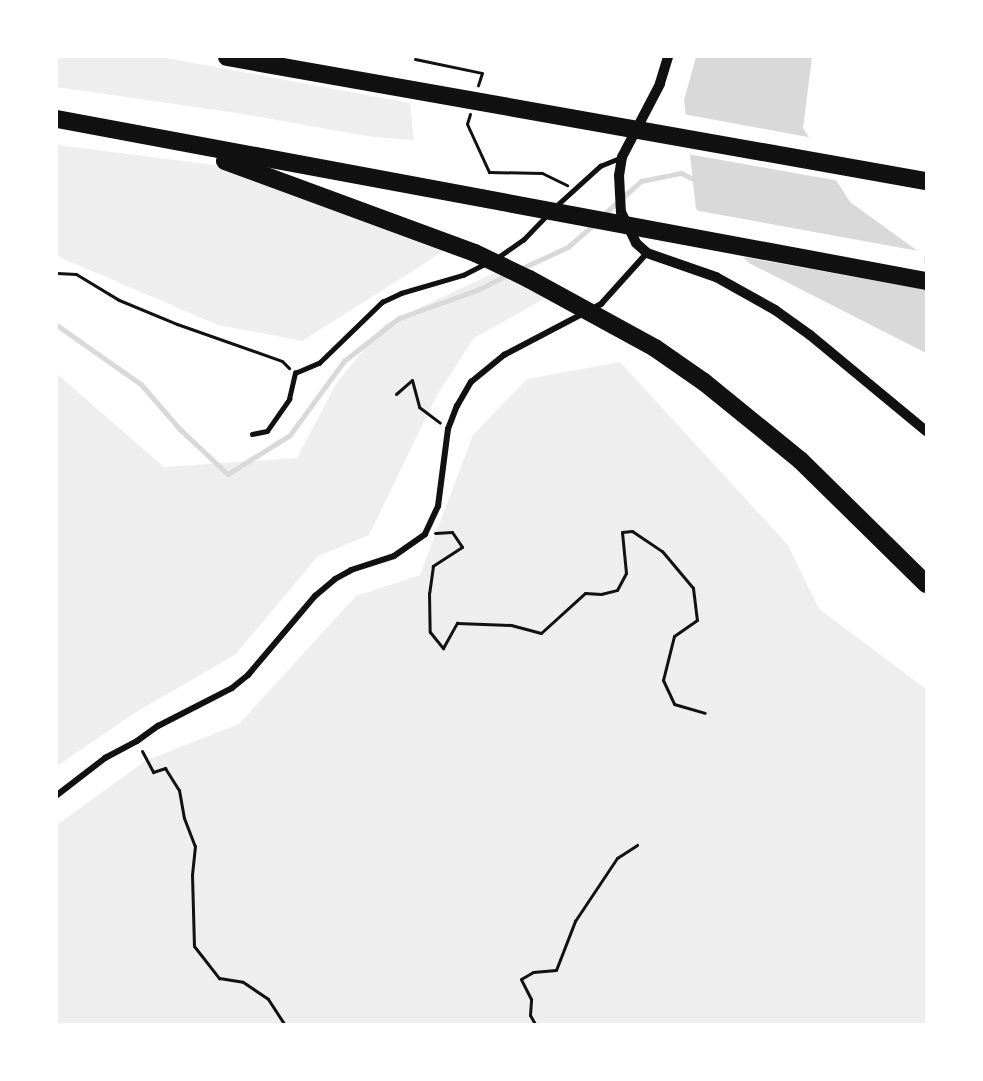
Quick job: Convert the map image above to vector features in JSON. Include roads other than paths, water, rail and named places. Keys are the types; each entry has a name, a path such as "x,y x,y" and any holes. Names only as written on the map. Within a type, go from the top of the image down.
{"highway":[{"path":"227,57 926,181"},
{"path":"57,119 407,186 926,280"},
{"path":"178,143 475,253 529,279 655,348 704,382 800,460 926,584"}],"street":[{"path":"668,57 660,84 631,135 622,157 621,212 636,243 647,253 716,277 775,310 818,341 926,431"},
{"path":"57,795 105,758 137,741 158,726 232,688 248,675 315,596 335,579 351,570 394,556 425,534 438,506 448,429 457,406 471,382 484,369 504,355 601,304 647,253"}],"lane":[{"path":"252,434 267,430 278,415 289,399 295,373 319,363 382,302 401,293 463,275 503,255 523,240 574,188 600,166 622,157"}],"waterway":[{"path":"602,216 641,181 681,173 698,181"},
{"path":"520,269 568,247 594,224"},
{"path":"57,325 141,384 180,429 228,474 290,435 344,361 399,318 477,290 510,274"}]}
